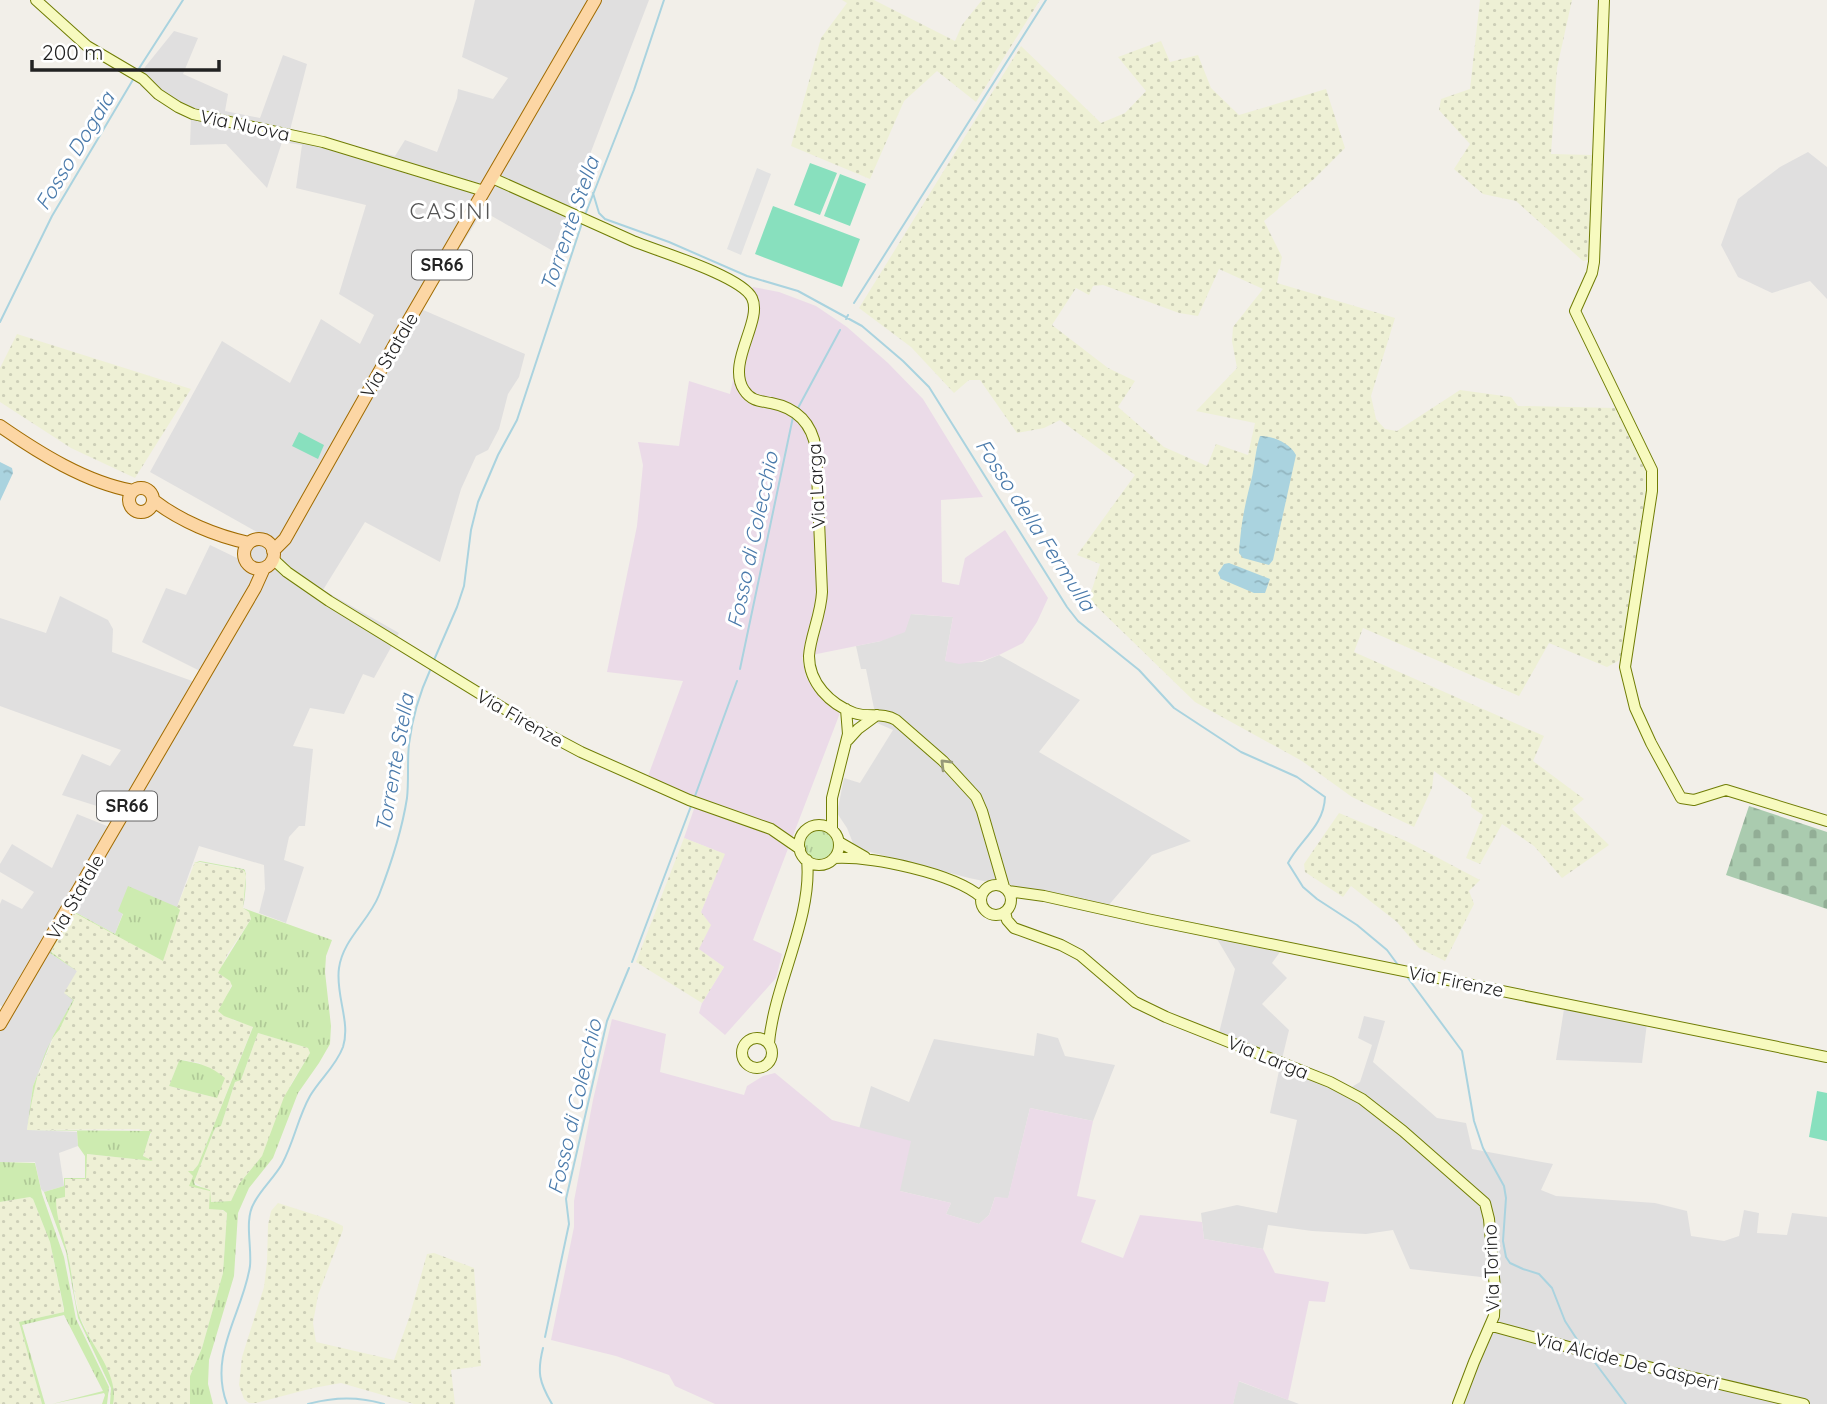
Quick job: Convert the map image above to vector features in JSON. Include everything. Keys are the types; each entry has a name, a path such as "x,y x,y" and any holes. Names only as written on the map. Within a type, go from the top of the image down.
{"main road":[{"name":"Via Statale","path":"0,1024 255,588 266,559 285,539 595,0"},
{"path":"0,426 58,461 131,496 135,511 141,513 151,505"},
{"path":"131,496 145,488 150,492 151,505"},
{"path":"151,505 247,548 260,540 266,559"},
{"name":"SR66","path":"247,548 245,561 266,559"}],"street":[{"name":"Via Nuova","path":"36,0 88,46 143,79 158,94 193,114 323,142 484,191"},
{"path":"1604,0 1594,262 1592,274 1575,311 1651,470 1652,491 1626,654 1625,667 1629,689 1651,743 1681,798 1694,800 1726,790 1827,821"},
{"name":"Via Larga","path":"492,178 635,242 712,272 745,290 752,299 753,310 739,363 739,383 747,395 757,401 779,405 800,416 813,432 817,457 822,592 821,608 809,655 810,666 820,690 846,709 861,715 890,716 905,726 964,782 978,801 984,818 999,888"},
{"name":"Via Firenze","path":"266,559 444,673 581,752 688,800 771,829 832,829"},
{"path":"774,1011 757,1037 747,1041 742,1050 744,1060 752,1067 762,1067 770,1060 772,1053 769,1043 774,1011 806,894 807,860 814,864 823,864 834,858 838,849 839,842 832,829 832,798 846,743 846,709"},
{"path":"846,743 854,732 877,715"},
{"path":"800,849 800,838 832,798"},
{"name":"Via Firenze","path":"771,829 800,849 807,860"},
{"name":"Via Firenze","path":"839,842 867,859"},
{"name":"Via Firenze","path":"834,858 867,859 1084,906 1827,1057"},
{"path":"806,894 823,864"},
{"name":"Via Firenze","path":"934,875 963,885 981,897 982,908 1003,910 1030,899 1084,906"},
{"path":"981,897 999,888 1003,910"},
{"name":"Via Larga","path":"1003,910 1010,932 1018,936 1029,935 1051,941 1080,955 1135,1002 1166,1017 1330,1082 1362,1099 1478,1196 1488,1209"},
{"path":"757,1037 769,1043"},
{"name":"Via Torino","path":"1458,1404 1474,1362 1492,1326 1495,1289 1488,1209"},
{"name":"Via Alcide De Gasperi","path":"1492,1326 1611,1359 1804,1404"}],"shaded area":[{"path":"475,0 649,0 553,251 483,211 421,309 525,354 519,377 508,394 499,429 488,450 476,456 461,489 440,562 365,522 323,590 399,633 374,678 363,674 344,714 310,708 293,746 313,749 305,826 299,826 289,837 284,860 304,867 286,923 259,913 265,889 264,865 199,846 177,907 118,911 123,913 115,934 73,911 50,953 77,971 74,1000 53,1036 33,1086 27,1130 77,1132 78,1146 59,1153 64,1186 44,1192 35,1162 0,1162 0,1017 5,1009 0,1005 0,904 2,899 22,909 34,892 0,872 0,864 12,844 52,868 77,814 112,828 119,813 62,795 82,754 110,766 121,750 0,706 0,618 46,633 60,596 108,620 113,629 112,652 195,682 200,671 142,642 166,588 186,595 210,545 239,559 257,532 150,472 222,341 290,383 321,319 360,344 374,315 339,294 366,205 296,188 302,145 282,142 267,188 226,144 190,145 191,119 178,114 140,86 145,67 174,31 198,38 183,74 228,94 225,111 260,118 283,55 307,64 290,130 395,156 405,140 437,152 458,89 493,99 508,78 462,57"},
{"path":"1808,152 1827,167 1827,299 1810,281 1772,293 1738,277 1721,245 1738,199 1780,167"},
{"path":"757,168 771,174 741,255 727,249"},
{"path":"753,287 779,292 816,306 847,327 923,399 983,497 941,500 942,582 959,585 965,558 1005,530 1048,598 1023,643 982,661 959,664 945,661 953,617 911,614 905,632 881,641 802,657 806,677 817,693 840,713 753,940 782,954 776,978 725,1035 699,1013 702,1003 724,967 698,949 701,912 724,854 684,838 695,806 644,787 683,681 607,672 637,526 643,465 638,442 679,446 689,381 730,394"},
{"path":"910,614 953,617 945,661 982,662 999,655 1080,700 1039,752 1191,841 1152,855 1107,907 969,878 855,848 837,813 844,778 860,783 893,730 877,723 866,669 861,669 856,646 881,641"},
{"path":"1217,939 1280,952 1272,963 1287,978 1262,1004 1289,1030 1282,1059 1350,1088 1360,1082 1372,1045 1358,1038 1364,1016 1385,1021 1373,1062 1437,1118 1466,1123 1472,1149 1553,1164 1541,1190 1556,1196 1655,1203 1687,1211 1691,1236 1724,1241 1739,1236 1744,1210 1759,1213 1757,1233 1787,1235 1792,1213 1827,1217 1827,1404 1455,1404 1487,1324 1490,1278 1410,1269 1393,1230 1366,1234 1268,1225 1263,1249 1204,1239 1201,1213 1237,1205 1277,1213 1297,1120 1270,1113 1280,1066 1217,1041 1235,969"},
{"path":"1564,1009 1647,1023 1642,1063 1556,1060"},
{"path":"612,1019 666,1034 660,1072 744,1095 747,1086 763,1076 775,1073 832,1120 911,1141 900,1191 951,1203 946,1214 979,1224 989,1215 995,1197 1008,1198 1030,1108 1093,1121 1077,1196 1096,1200 1081,1242 1123,1258 1140,1215 1202,1222 1204,1239 1263,1249 1275,1273 1329,1282 1325,1302 1309,1301 1288,1400 1239,1381 1233,1404 715,1404 675,1386 669,1375 616,1356 551,1340 574,1227 574,1201 593,1100"},
{"path":"1037,1033 1058,1038 1065,1056 1115,1065 1093,1121 1030,1108 1008,1199 995,1197 989,1215 979,1224 946,1214 951,1203 900,1191 859,1129 871,1086 909,1102 934,1039 1034,1056"},
{"path":"1238,1381 1299,1404 1233,1404"}],"green space":[{"path":"842,0 874,0 955,41 962,25 982,0 1040,0 976,102 937,71 904,101 870,179 791,146 821,38 847,3"},
{"path":"1480,0 1572,0 1557,68 1551,154 1592,155 1588,260 1583,261 1516,201 1483,194 1454,169 1470,144 1439,110 1441,99 1470,89"},
{"path":"1161,41 1170,62 1198,55 1211,88 1239,115 1326,89 1345,148 1314,179 1264,221 1282,257 1277,283 1395,318 1371,396 1376,419 1385,429 1397,431 1460,390 1511,397 1518,406 1617,408 1642,456 1649,476 1622,659 1607,667 1549,643 1519,696 1363,628 1354,652 1544,736 1533,761 1584,799 1572,809 1609,845 1562,878 1534,846 1502,824 1480,864 1466,858 1483,815 1471,807 1472,798 1434,771 1432,788 1414,827 1352,797 1302,761 1195,702 1089,599 1100,564 1077,555 1135,475 1060,420 1044,428 1017,433 980,380 969,380 954,393 911,347 859,308 1021,46 1101,123 1125,113 1146,91 1118,57","holes":["1219,269 1263,289 1233,327 1232,341 1237,368 1196,411 1255,423 1248,455 1216,444 1207,466 1164,447 1118,407 1135,381 1108,368 1052,325 1076,288 1089,295 1093,286 1103,285 1179,313 1198,316"]},
{"path":"810,163 837,173 820,215 794,205"},
{"path":"840,174 866,184 850,226 824,216"},
{"path":"773,206 860,239 842,287 755,254"},
{"path":"17,334 191,389 135,478 71,448 0,402 0,368"},
{"path":"299,432 324,445 318,459 292,446"},
{"path":"1749,806 1827,832 1827,909 1726,875"},
{"path":"1339,813 1406,841 1480,880 1469,891 1474,904 1445,961 1419,948 1397,922 1351,886 1343,897 1305,872 1304,864"},
{"path":"819,831 829,835 833,845 829,855 819,859 809,855 805,845 809,835"},
{"path":"684,838 725,854 701,912 711,925 699,949 724,967 702,1003 636,962"},
{"path":"200,861 243,869 245,872 243,870 194,863"},
{"path":"195,862 243,870 246,873 243,908 249,912 251,919 227,955 219,973 232,983 228,994 233,1020 253,1026 198,1165 190,1172 193,1176 190,1186 204,1188 194,1182 215,1128 221,1126 235,1082 241,1080 258,1033 308,1048 310,1053 291,1084 262,1156 239,1184 231,1201 209,1202 227,1213 223,1273 202,1348 190,1376 190,1404 113,1404 111,1380 79,1315 68,1254 56,1217 56,1199 65,1197 65,1179 86,1179 86,1154 145,1160 143,1153 151,1134 139,1129 27,1130 34,1086 54,1036 74,1000 64,993 77,971 51,953 73,911 163,961 177,907","holes":["179,1061 200,1063 217,1098 169,1086"]},
{"path":"128,886 180,910 163,961 73,912 51,952 77,971 50,953 73,911 115,934 123,914 118,911"},
{"path":"243,908 332,940 326,956 325,972 331,1026 330,1044 298,1093 273,1158 249,1188 238,1213 234,1276 209,1360 208,1384 213,1404 190,1404 190,1376 202,1348 223,1273 227,1213 209,1209 210,1191 189,1186 193,1176 188,1171 193,1171 198,1165 253,1027 218,1011 232,986 230,981 218,973 251,919 249,912","holes":["258,1033 308,1048 310,1053 284,1097 262,1156 239,1184 231,1201 211,1202 210,1190 195,1185 194,1182 215,1128 221,1126 235,1082 241,1080"]},
{"path":"64,993 74,1000 50,1043 73,1000"},
{"path":"181,1060 204,1066 225,1078 217,1098 169,1086"},
{"path":"40,1070 34,1091 27,1130 33,1086"},
{"path":"1817,1091 1827,1093 1827,1141 1809,1137"},
{"path":"27,1130 151,1131 143,1156 153,1161 87,1154 86,1179 65,1179 65,1197 56,1199 57,1214 70,1263 75,1301 83,1326 108,1370 114,1392 113,1404 110,1404 111,1388 78,1318 66,1252 44,1192 64,1186 64,1178 85,1178 85,1156 78,1146 77,1131"},
{"path":"0,1162 35,1163 42,1194 64,1257 76,1319 109,1387 107,1404 102,1404 104,1393 52,1404 103,1391 64,1315 22,1325 45,1404 42,1404 19,1322 64,1312 64,1309 50,1242 33,1199 30,1197 0,1202"},
{"path":"30,1197 50,1242 64,1312 19,1322 42,1404 0,1404 0,1202"},
{"path":"278,1203 343,1226 318,1295 313,1323 316,1342 394,1360 427,1254 434,1253 474,1268 481,1366 451,1370 455,1404 414,1404 341,1383 256,1403 249,1403 244,1399 239,1385 242,1357 264,1287 268,1225 271,1211"}],"water":[{"path":"1260,436 1281,441 1296,455 1273,560 1269,565 1243,558 1239,553 1243,517"},
{"path":"0,462 12,468 13,473 0,501"},
{"path":"1229,563 1270,579 1265,593 1254,593 1221,579 1218,573 1224,564"}],"waterway":[{"name":"Fosso Dogaia","path":"138,70 183,0"},
{"name":"Torrente Stella","path":"585,215 634,90 664,0"},
{"path":"854,303 1046,0"},
{"name":"Fosso Dogaia","path":"0,322 52,216 134,78"},
{"name":"Fosso della Fermulla","path":"593,193 599,213 605,219 669,242 747,276 798,291 862,326 903,361 929,387 1078,621 1139,670 1174,708 1241,752 1297,777 1325,797 1324,807 1316,825 1288,863 1303,887 1357,925 1387,950 1398,965"},
{"name":"Torrente Stella","path":"434,660 464,586 471,530 478,502 498,455 517,420 582,223"},
{"name":"Fosso di Colecchio","path":"846,319 848,315"},
{"name":"Fosso di Colecchio","path":"798,408 840,330"},
{"name":"Fosso di Colecchio","path":"740,669 793,417"},
{"name":"Torrente Stella","path":"227,1404 222,1386 222,1368 224,1351 250,1266 249,1217 260,1193 282,1164 310,1096 343,1047 345,1028 338,978 341,958 375,904 396,847 407,798 408,751 412,725 431,668"},
{"name":"Fosso di Colecchio","path":"695,796 737,681"},
{"name":"Fosso di Colecchio","path":"632,962 691,806"},
{"name":"Fosso di Colecchio","path":"545,1337 569,1224 566,1199 607,1021 629,968"},
{"name":"Fosso della Fermulla","path":"1408,978 1462,1051 1474,1121 1483,1148 1504,1186 1506,1198 1503,1241 1506,1257 1510,1263 1539,1274 1552,1288 1565,1321 1580,1344"},
{"name":"Fosso di Colecchio","path":"543,1348 540,1377 552,1404"},
{"name":"Fosso della Fermulla","path":"1593,1360 1626,1404"},
{"path":"308,1404 346,1398 384,1404"}],"district":[{"name":"CASINI","path":"451,211"}]}
